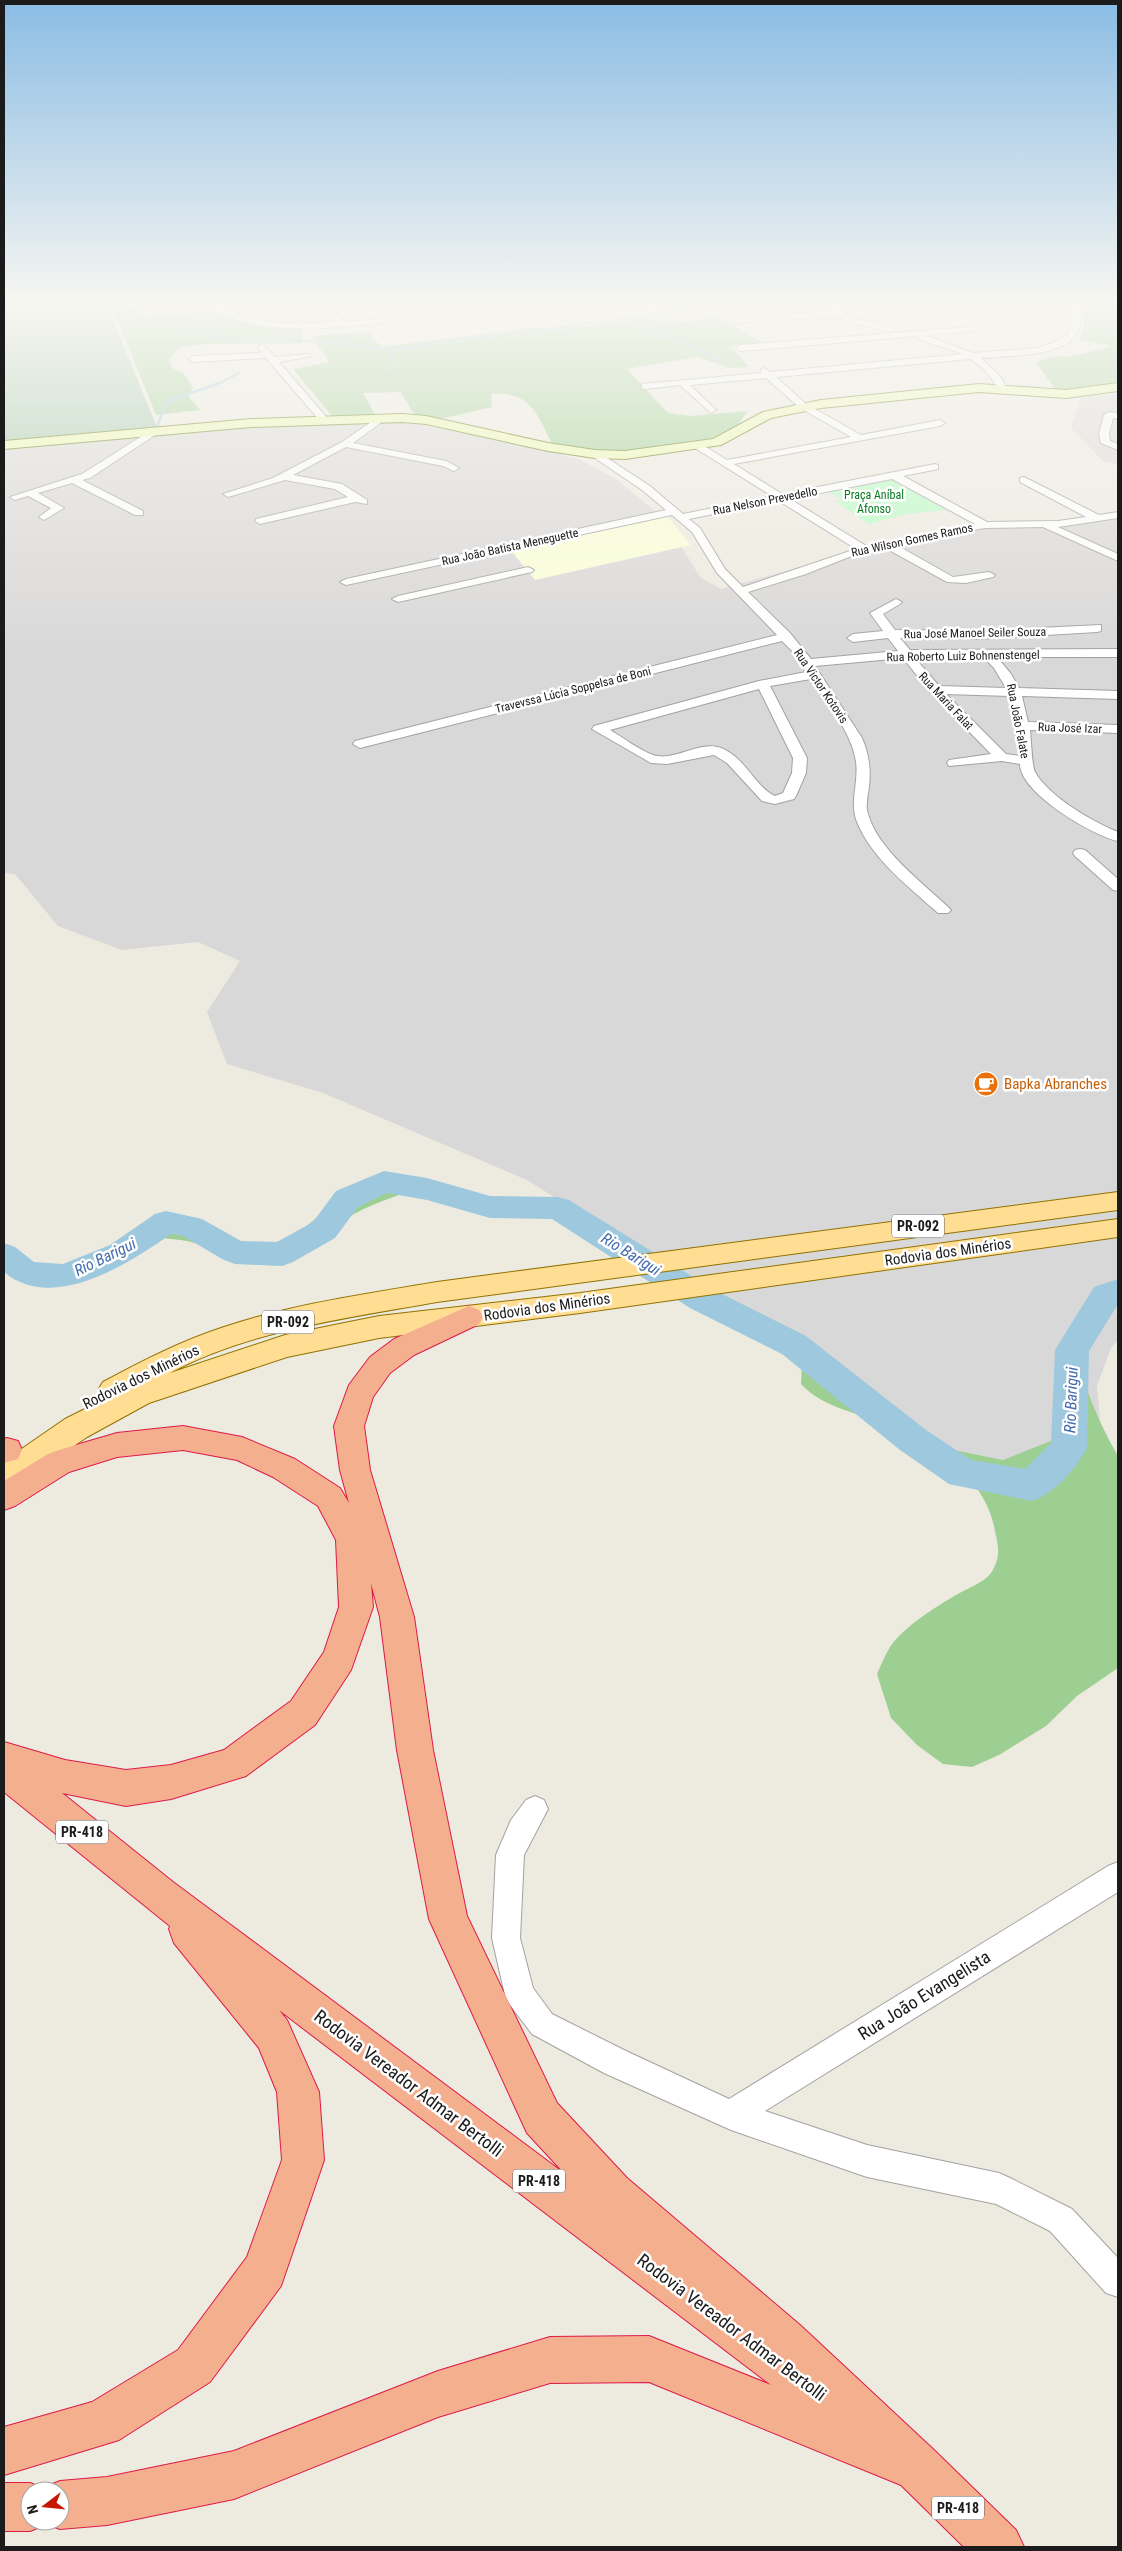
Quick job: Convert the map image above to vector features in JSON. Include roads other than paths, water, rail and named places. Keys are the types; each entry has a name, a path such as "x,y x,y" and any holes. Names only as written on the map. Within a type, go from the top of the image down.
{"highway":[{"path":"469,1318 404,1347 380,1365 359,1393 349,1426 356,1470 397,1617 416,1750 448,1919 542,2118 612,2193 784,2341 918,2468"},
{"path":"4,1497 59,1463 117,1445 183,1438 242,1449 284,1468 329,1497 352,1539 356,1607 339,1659 303,1713 233,1764 171,1782 126,1788 65,1777 4,1759"},
{"name":"Rodovia Vereador Admar Bertolli","path":"4,1770 160,1895 918,2468 999,2547"},
{"path":"4,2451 102,2423 194,2366 265,2270 302,2160 298,2092 273,2034 160,1895"},
{"path":"70,2504 107,2501 234,2475 368,2420 438,2394 550,2360 649,2359 918,2468"},
{"path":"4,2507 20,2507"}],"main road":[{"path":"4,446 251,422 322,420"},
{"path":"426,420 527,443 595,454 638,454 698,446 722,440 758,420"},
{"name":"Rodovia dos Minérios","path":"5,1458 65,1416 173,1358 233,1335 333,1310 437,1292 1118,1201"},
{"name":"Rodovia dos Minérios","path":"5,1458 76,1428 139,1395 226,1365 304,1342 379,1327 469,1318 1118,1228"}],"street":[{"path":"228,494 284,477 345,444 379,420"},
{"path":"828,420 860,438"},
{"path":"1108,420 1104,434 1106,443 1118,447"},
{"path":"726,463 940,423"},
{"path":"14,497 75,481 96,471 156,431"},
{"path":"345,444 446,464 454,468"},
{"path":"698,446 865,550"},
{"name":"Rua Victor Kotovis","path":"595,454 638,482 679,514 701,535 721,571 786,636 814,673 861,752 864,777 859,807 863,820 883,850 943,910"},
{"name":"Rua Nelson Prevedello","path":"679,514 781,498 935,467"},
{"path":"893,475 985,525"},
{"path":"284,477 338,486 367,505"},
{"path":"1024,480 1097,518"},
{"path":"75,481 138,513"},
{"path":"31,494 58,508 44,517"},
{"path":"260,521 357,498"},
{"name":"Rua João Batista Meneguette","path":"346,582 679,514"},
{"name":"Rua Wilson Gomes Ramos","path":"741,591 802,572 846,554 891,546 944,532 985,525 1044,525 1118,515"},
{"path":"1044,525 1118,558"},
{"path":"891,546 952,580 966,580 989,575"},
{"path":"477,554 492,578"},
{"path":"398,599 528,570"},
{"name":"Rua Maria Falat","path":"896,602 876,613 935,690 1002,757"},
{"name":"Rua José Manoel Seiler Souza","path":"853,638 891,634 976,636 1097,628"},
{"name":"Travevssa Lúcia Soppelsa de Boni","path":"360,744 786,636"},
{"name":"Rua Roberto Luiz Bohnenstengel","path":"763,684 800,758 799,773 789,796 784,799 767,798 724,754 706,751 659,761 651,759 599,729 763,684 906,654 988,656 1118,653"},
{"name":"Rua João Falate","path":"988,656 1007,674 1015,691 1028,761 1028,771 1047,794 1100,829 1118,836"},
{"path":"935,690 1118,695"},
{"name":"Rua José Izar","path":"1022,726 1118,729"},
{"path":"954,763 1002,757 1028,761"},
{"path":"1080,853 1116,883"},
{"path":"536,1809 521,1829 510,1855 506,1938 520,1995 542,2024 615,2062 731,2115 866,2161 999,2189 1061,2220 1118,2281"},
{"name":"Rua João Evangelista","path":"731,2115 1118,1876"}],"waterway":[{"path":"157,427 160,420"},
{"name":"Rio Barigui","path":"4,1255 26,1273 66,1276 121,1253 166,1222 191,1227 235,1252 282,1254 324,1230 347,1199 384,1182 427,1189 490,1207 558,1208 702,1299 794,1345 913,1440 962,1473 1032,1486 1069,1448 1072,1350 1106,1296 1118,1291"}],"place":[{"name":"Bapka Abranches","path":"986,1084"}],"park label":[{"name":"Praça Aníbal Afonso","path":"874,502"}]}
